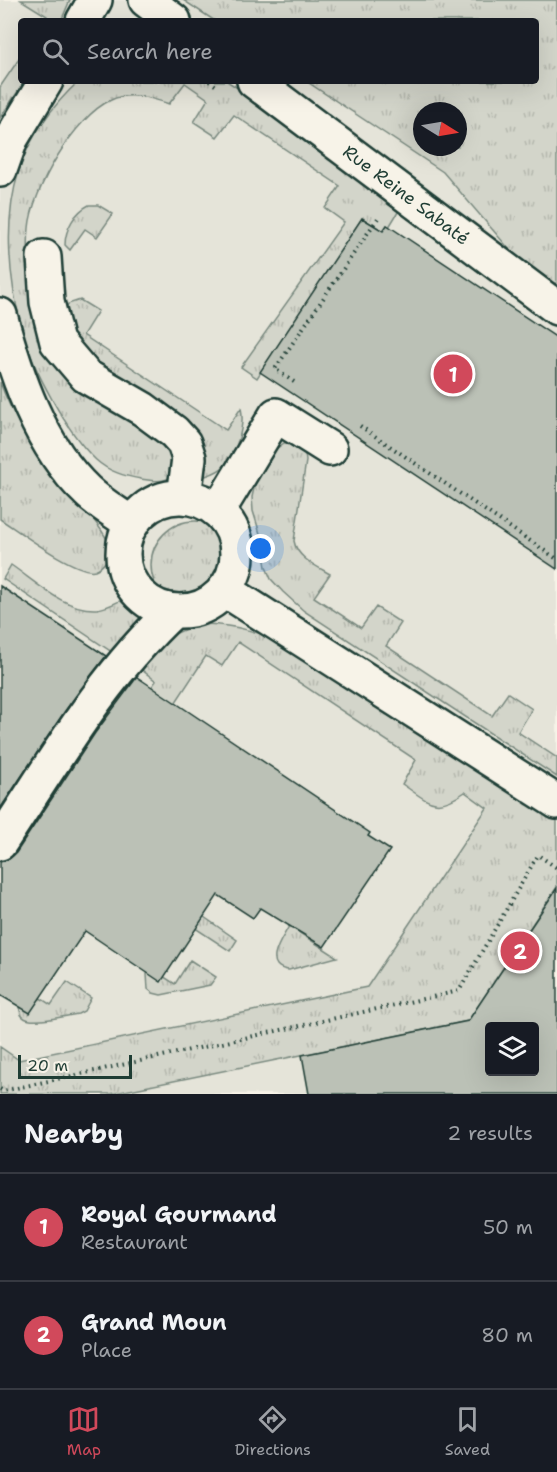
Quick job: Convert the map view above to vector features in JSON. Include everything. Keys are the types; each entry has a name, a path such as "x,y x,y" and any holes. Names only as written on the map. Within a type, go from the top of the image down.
{"lane":[{"path":"85,18 95,0"},
{"path":"146,0 170,18"},
{"path":"0,170 11,139 44,84"},
{"name":"Rue Reine Sabaté","path":"258,84 557,308"},
{"path":"44,257 46,302 57,342 86,376 143,409 174,432 184,443 189,458 184,497"},
{"path":"0,315 12,358 38,421 68,471 88,492 132,524"},
{"path":"218,511 276,415 330,449"},
{"path":"172,497 184,497 208,504 218,511 229,524 236,541 237,558 233,574 225,590 217,598 201,607 184,611 159,607 147,600 129,579 124,566 123,551 132,524 149,506 172,497"},
{"path":"225,590 557,802"},
{"path":"0,843 116,671 147,634 173,610"}],"path":[{"path":"214,84 218,87"},
{"path":"295,382 275,369 381,212"},
{"path":"353,421 557,559"},
{"path":"0,1089 3,1091 459,991 538,855 557,868"}],"shaded area":[{"path":"0,0 223,0 254,18 18,18 18,84 363,84 413,137 413,156 467,156 467,152 557,197 557,1094 0,1094"}],"green space":[{"path":"21,0 70,0 62,18 46,18 47,16"},
{"path":"183,0 557,0 557,285 516,257 443,172 419,156 467,156 467,102 413,102 413,152 311,84 539,84 539,18 210,18"},
{"path":"18,60 18,84 23,84 0,118 0,87"},
{"path":"76,84 184,84 169,104 140,96 118,97 97,109 83,121 47,175 38,194 29,228 30,274 37,320 145,413 183,468 172,477 162,481 123,475 96,460 62,417 42,381 22,330 11,271 9,230 14,190 23,158 29,146 43,122"},
{"path":"186,84 232,84 406,199 389,227 387,225 383,231 362,218 257,378 241,367 344,222 325,208 340,186 234,115 217,137 194,122 208,99"},
{"path":"89,205 98,205 113,214 97,237 85,229 70,250 65,245 69,227 79,212"},
{"path":"80,300 98,311 83,335 226,430 241,408 242,423 239,438 233,454 222,468 203,477 205,459 203,445 180,415 155,398 114,383 69,333 65,311 68,304"},
{"path":"0,382 12,410 38,452 107,539 111,548 109,555 106,561 95,570 75,566 0,519"},
{"path":"293,442 302,450 306,461 294,541 303,557 330,574 314,597 361,628 376,607 401,623 386,646 492,716 508,693 532,709 518,732 557,758 557,777 304,611 271,579 253,511 252,497 255,484 276,449 284,443"},
{"path":"195,521 212,525 226,534 235,548 239,565 235,582 226,596 212,605 195,609 178,605 164,596 155,582 151,565 155,548 164,534 178,525"},
{"path":"11,565 51,594 74,605 97,609 128,597 156,618 112,652 3,579"},
{"path":"206,624 249,630 290,645 557,818 557,887 468,1021 110,1094 0,1094 0,1047 19,1060 367,987 487,808 465,792 446,802 439,803 432,803 419,796 402,784 416,760 238,642 222,666 206,656 172,708 148,692 156,681 134,664 175,634"},
{"path":"191,908 237,940 230,951 183,920"},
{"path":"289,926 337,957 289,970 281,968 276,964 276,952"},
{"path":"190,960 216,977 210,985 161,995 148,989 147,974 152,969 175,984"},
{"path":"67,982 91,998 84,1011 44,1020 25,1018 21,1013 21,1004 28,990 51,1005"}],"building":[{"path":"362,218 383,231 387,225 557,338 557,569 260,372"},
{"path":"0,586 106,656 65,711 0,809"},
{"path":"137,677 370,833 368,836 390,850 324,947 260,908 253,918 218,895 161,982 85,931 30,1013 0,995 0,862 16,853 95,733"},
{"path":"557,888 557,1094 309,1094 302,1055 468,1021"}],"place":[{"name":"Royal Gourmand","path":"453,374"},
{"name":"Grand Moun","path":"520,951"}]}
